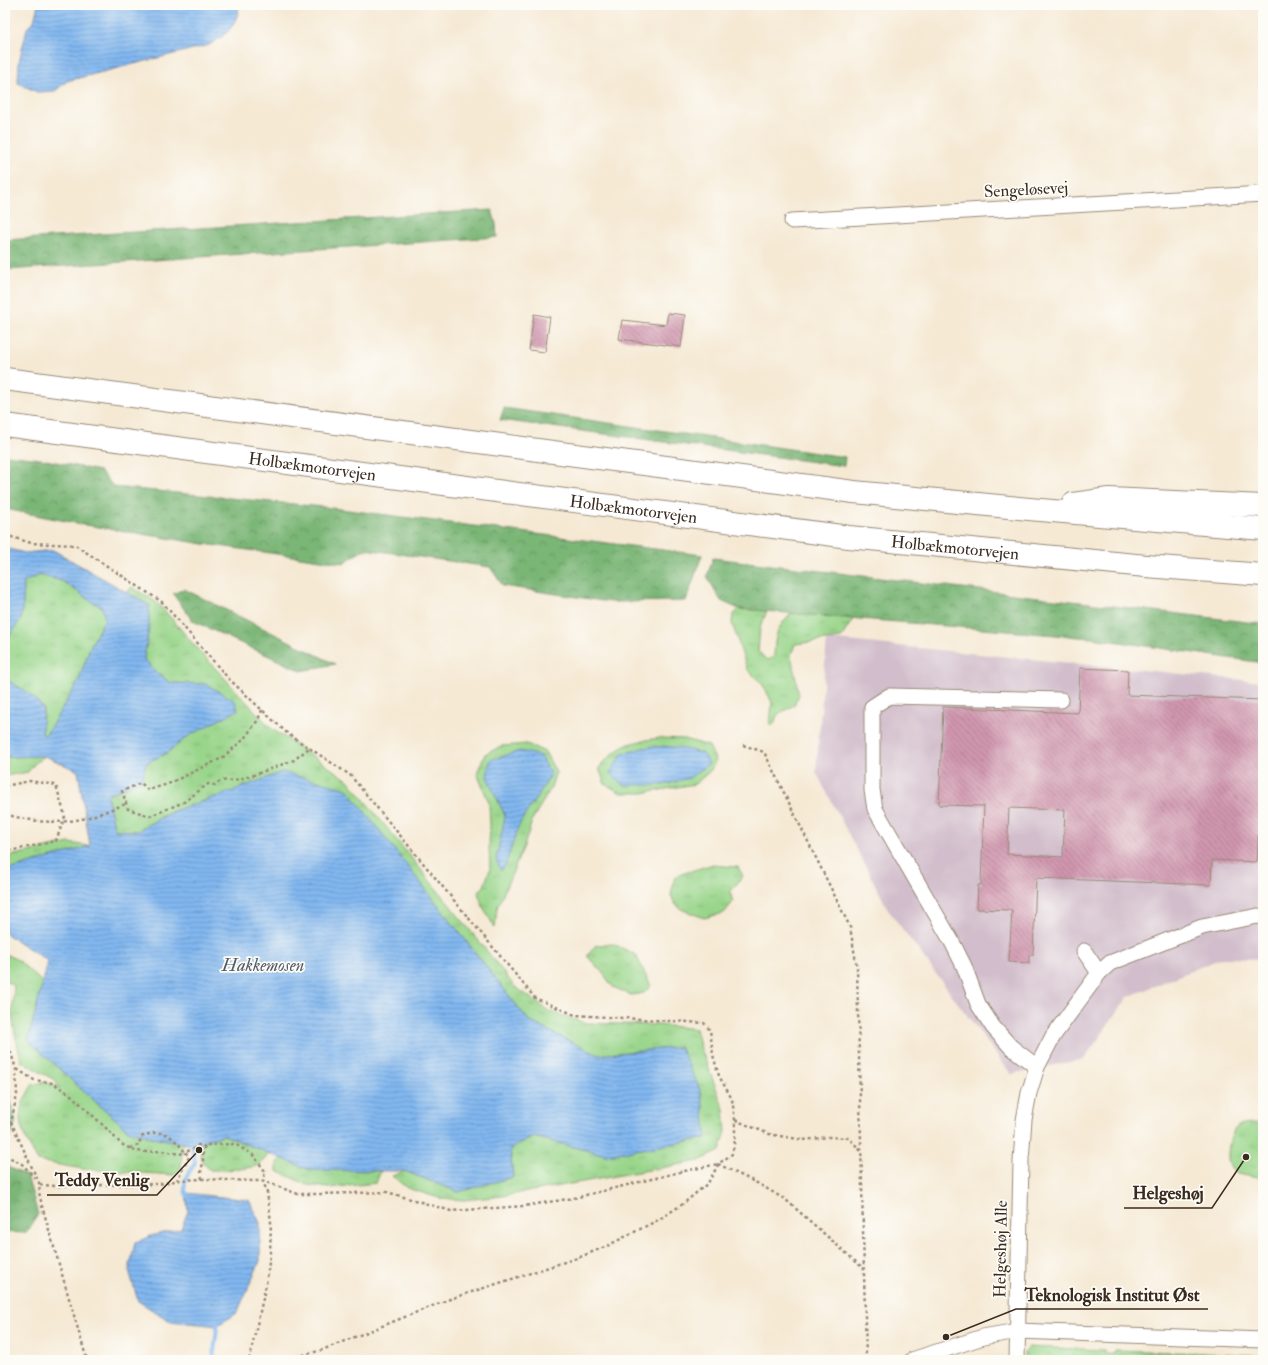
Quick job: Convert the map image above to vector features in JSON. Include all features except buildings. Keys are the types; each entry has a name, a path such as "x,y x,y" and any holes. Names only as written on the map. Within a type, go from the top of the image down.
{"highway":[{"path":"5,379 854,492 1263,529"},
{"name":"Holbækmotorvejen","path":"5,425 849,537 1258,577"},
{"path":"1029,509 1109,499 1263,506"}],"street":[{"name":"Sengeløsevej","path":"792,221 1263,194"},
{"path":"1037,1067 1012,1047 993,1027 978,1004 964,966 952,942 875,809 872,790 872,707 889,696 1061,700"},
{"name":"Helgeshøj Alle","path":"1017,1360 1021,1161 1024,1120 1029,1093 1037,1067 1053,1036 1099,973 1110,962 1202,927 1258,916 1263,917"},
{"path":"1084,951 1099,973"},
{"path":"912,1360 983,1337 1017,1331 1263,1340"}],"path":[{"path":"5,535 31,543 75,545 162,602 228,678 288,734 350,775 535,998 575,1015 704,1023 710,1030 713,1055 719,1076 732,1099 736,1120 735,1140 732,1154 718,1164 574,1198 524,1206 451,1211 387,1192 298,1194 263,1181 202,1179 179,1180 159,1184 40,1185"},
{"path":"262,710 258,720 243,740 222,758 168,784 148,790 141,783 122,791 128,809 150,816 184,802 208,784 215,785 220,781 236,780 254,775 294,760 309,748"},
{"path":"742,745 764,752 850,927 857,968 862,1268 866,1360"},
{"path":"5,786 30,781 56,785 64,816 56,841 5,852"},
{"path":"5,814 28,820 44,822 77,820 126,804"},
{"path":"5,1034 16,1069 17,1095 11,1122 40,1185 39,1192 42,1206 87,1360"},
{"path":"16,1069 34,1080 53,1083 71,1095 101,1123 120,1144 135,1151 162,1151 180,1154 196,1148 198,1145 205,1147 206,1145 235,1144 253,1155 265,1171 263,1181 267,1192 271,1222 270,1255 266,1285 249,1360"},
{"path":"736,1120 769,1134 803,1140 829,1137 849,1138 861,1151"},
{"path":"129,1148 139,1144 141,1137 148,1134 159,1132 172,1138 186,1151 189,1157 179,1180"},
{"path":"202,1179 201,1171 203,1150 205,1147"},
{"path":"5,1155 22,1164 34,1175 40,1185"},
{"path":"718,1164 759,1184 786,1200 862,1268"},
{"path":"285,1360 322,1350 450,1299 580,1257 607,1246 658,1220 683,1204 708,1183 718,1164"}],"shaded area":[{"path":"827,639 1263,682 1263,959 1222,958 1128,997 1084,1059 1011,1074 889,911 816,772"}],"green space":[{"path":"492,210 496,224 497,237 5,270 5,240"},
{"path":"504,408 845,457 844,466 500,420"},
{"path":"5,455 41,459 100,471 114,487 324,507 702,555 686,601 610,602 503,586 490,567 365,549 343,563 204,544 86,525 5,509"},
{"path":"713,558 1263,624 1263,663 1092,638 739,609 721,601 707,576"},
{"path":"40,575 62,581 89,600 102,607 105,619 91,645 78,682 46,735 42,734 43,708 27,692 5,678 5,642 14,630 23,604 24,582"},
{"path":"132,587 156,602 200,652 271,728 348,780 514,986 549,1011 585,1023 660,1025 696,1029 701,1049 724,1109 726,1131 720,1151 699,1161 503,1196 464,1200 439,1198 407,1188 392,1176 405,1171 458,1192 513,1177 510,1149 534,1137 606,1155 706,1138 701,1092 680,1047 598,1055 529,1021 346,789 224,794 171,812 137,831 115,830 107,796 142,780 146,763 167,753 187,737 206,684 171,683 156,673 144,659 149,628 149,606 127,593"},
{"path":"184,589 335,664 301,671 193,621 173,594"},
{"path":"739,609 767,611 760,628 758,651 767,660 774,657 777,632 792,613 853,619 841,638 795,644 791,655 799,695 794,705 777,715 774,724 770,725 772,702 763,685 747,669 732,623 733,615"},
{"path":"660,738 685,739 709,746 716,761 710,771 695,784 643,793 621,793 605,784 599,768 613,754 619,749 633,743"},
{"path":"527,744 545,752 556,772 550,790 533,818 524,846 497,908 495,928 483,907 478,893 484,886 490,869 490,824 489,803 477,773 485,754 502,746"},
{"path":"45,756 35,763 28,772 5,776 5,757"},
{"path":"69,843 90,846 5,871 5,857"},
{"path":"710,865 738,867 743,876 730,892 733,902 724,913 704,918 683,910 675,904 671,895 675,876"},
{"path":"614,944 636,955 651,986 644,993 631,995 613,987 602,972 587,956 596,945"},
{"path":"5,954 18,960 43,983 28,1040 82,1090 128,1129 147,1136 183,1143 181,1168 174,1175 82,1169 38,1161 21,1127 21,1107 33,1084 46,1082 60,1088 55,1080 22,1062 12,1015 14,985 5,981"},
{"path":"5,1064 10,1099 16,1121 11,1135 5,1137"},
{"path":"1256,1123 1263,1125 1263,1176 1258,1178 1237,1174 1232,1169 1228,1159 1229,1144 1232,1134 1237,1127 1244,1124"},
{"path":"224,1135 269,1153 261,1163 254,1167 210,1170 202,1162 199,1143"},
{"path":"281,1158 310,1170 381,1171 376,1183 328,1188 308,1185 277,1171 277,1163"},
{"path":"8,1167 27,1176 38,1214 30,1228 25,1233 5,1232 5,1168"},
{"path":"1028,1347 1105,1350 1105,1354 1114,1354 1115,1350 1263,1355 1263,1360 1024,1360 1024,1353"}],"water":[{"path":"38,5 239,5 236,19 230,30 209,45 67,81 55,91 37,92 18,83 19,62 27,28 34,21"},
{"name":"Hakkemosen","path":"5,548 25,553 53,550 149,605 149,628 144,659 156,673 171,683 206,684 235,701 238,710 187,737 167,753 146,763 142,780 107,795 115,830 137,831 171,812 282,772 347,789 529,1021 598,1055 680,1047 701,1092 707,1138 606,1155 534,1137 510,1149 513,1177 458,1192 405,1171 310,1170 224,1135 192,1145 147,1136 128,1130 28,1040 48,961 5,933 5,871 90,846 78,771 45,756 5,757 5,678 30,694 43,708 42,734 46,735 78,682 91,645 105,619 102,607 89,600 62,581 40,575 24,582 21,619 5,642"},
{"path":"665,746 704,754 709,764 689,778 664,785 623,785 610,773 622,754 643,748"},
{"path":"520,751 541,756 551,775 520,823 505,866 501,871 496,860 505,816 487,777 490,760"},
{"path":"186,1193 249,1200 260,1223 260,1261 237,1313 217,1326 170,1321 138,1301 129,1270 135,1243 150,1236 181,1229 188,1211"}],"waterway":[{"path":"188,1197 185,1184 186,1179 195,1163 192,1145 193,1140"},
{"path":"213,1360 218,1321"}],"place":[{"name":"Teddy Venlig","path":"199,1150"},
{"name":"Helgeshøj","path":"1246,1157"},
{"name":"Teknologisk Institut Øst","path":"946,1337"}]}
